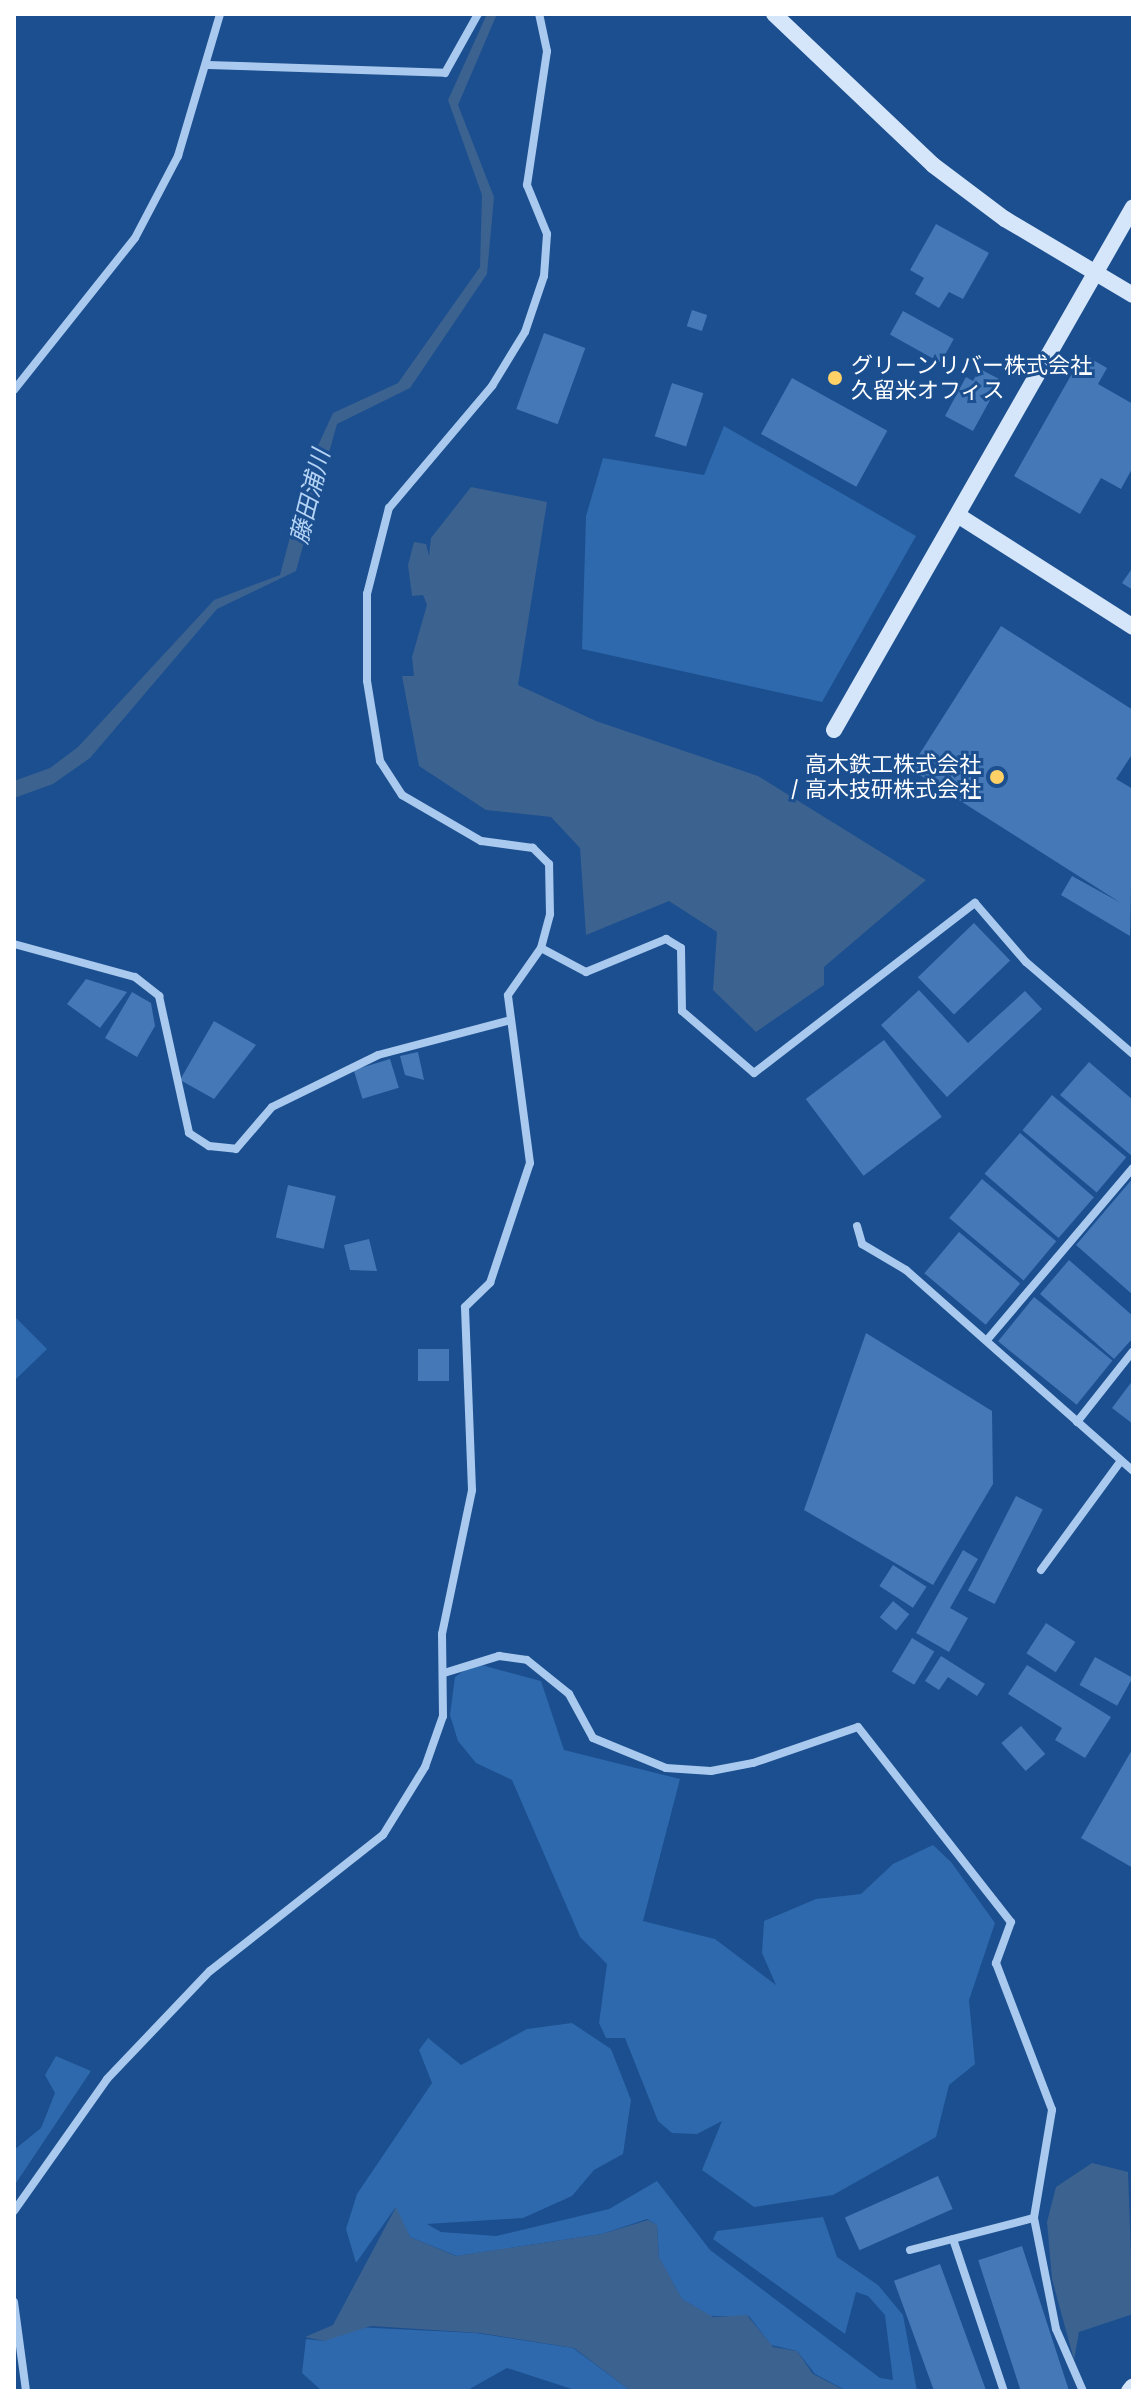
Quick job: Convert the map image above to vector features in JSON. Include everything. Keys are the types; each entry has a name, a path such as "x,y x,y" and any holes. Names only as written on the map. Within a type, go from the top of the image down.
{"street":[{"path":"14,390 135,238 178,156 208,65 220,14"},
{"path":"208,65 445,73 478,14"},
{"path":"14,2211 107,2079 210,1971 383,1835 425,1767 443,1716 445,1619 472,1490 465,1307 490,1283 530,1163 507,1021 508,995 541,948 550,914 549,864 533,848 481,841 435,818 402,795 380,761 367,623 389,508 492,386 525,332 544,276 547,234 527,185 547,51 539,14"},
{"path":"774,14 933,165 1095,274 1133,295"},
{"path":"834,730 1133,207"},
{"path":"959,516 1133,627"},
{"path":"541,948 586,972 666,939 681,948 682,1011 754,1073 975,903 1026,962 1133,1054"},
{"path":"14,944 135,977 159,996 184,1119 189,1133 209,1146 236,1149 272,1107 378,1055 507,1021"},
{"path":"987,1340 1133,1168"},
{"path":"857,1226 862,1244 906,1270 1133,1471"},
{"path":"1077,1422 1133,1351"},
{"path":"1041,1570 1120,1462"},
{"path":"444,1673 499,1656 527,1660 569,1694 593,1738 666,1768 711,1771 753,1763 858,1727 1011,1922 996,1963 1052,2110 1034,2218 1056,2329 1083,2391"},
{"path":"910,2250 1034,2218"},
{"path":"953,2239 1004,2391"},
{"path":"14,2302 26,2391"},
{"path":"1129,2391 1133,2386"}],"shaded area":[{"path":"724,426 916,536 822,702 582,649 586,516 603,458 704,475"},
{"path":"14,1316 47,1349 14,1381"},
{"path":"474,1663 541,1681 564,1750 680,1779 643,1921 715,1939 776,1985 762,1953 764,1921 816,1899 861,1894 893,1864 933,1845 951,1862 995,1923 969,2000 975,2064 949,2085 936,2137 833,2195 754,2207 702,2170 722,2121 697,2134 672,2133 658,2121 625,2038 606,2038 599,2023 607,1964 580,1937 512,1780 476,1763 458,1741 450,1715 455,1677"},
{"path":"572,2023 611,2049 631,2100 623,2154 594,2170 572,2196 523,2218 427,2224 441,2232 496,2236 609,2209 657,2181 710,2250 880,2378 893,2380 885,2315 868,2296 856,2292 845,2334 713,2239 717,2231 823,2217 837,2257 878,2285 903,2315 917,2391 845,2390 815,2374 797,2351 771,2345 749,2316 710,2316 682,2299 659,2258 657,2225 647,2219 602,2234 457,2256 410,2237 395,2208 356,2263 346,2229 357,2194 432,2083 419,2050 428,2038 461,2065 527,2029"},
{"path":"56,2056 91,2071 14,2186 14,2150 41,2128 55,2093 45,2075"},
{"path":"355,2327 476,2333 573,2348 631,2391 578,2391 507,2368 466,2391 322,2391 302,2373 306,2339 324,2341"}],"water":[{"name":"藤田浦川","path":"487,14 497,14 458,105 494,197 487,274 410,388 337,424 296,571 217,609 90,758 53,784 14,798 14,781 50,768 78,747 214,600 280,575 309,465 333,413 398,383 480,267 482,195 448,100"},
{"path":"471,487 547,502 518,685 596,721 758,776 926,880 824,967 824,985 756,1032 713,990 717,932 669,901 586,935 580,848 551,817 486,810 419,766 402,676 414,676 412,657 427,605 423,595 412,596 408,565 414,542 426,544 429,556 431,538"},
{"path":"1092,2163 1128,2172 1133,2314 1079,2332 1074,2360 1052,2279 1047,2222 1056,2187"},
{"path":"396,2207 410,2237 456,2256 602,2234 648,2220 657,2225 659,2257 682,2299 713,2317 747,2315 773,2347 797,2351 813,2374 846,2391 631,2391 574,2348 480,2333 371,2326 324,2341 305,2337 333,2325"}],"building":[{"path":"936,224 989,253 963,299 949,292 939,308 915,294 924,278 910,270"},
{"path":"692,310 707,315 702,331 687,326"},
{"path":"903,311 954,339 941,363 890,335"},
{"path":"544,333 585,348 558,424 516,409"},
{"path":"1083,354 1107,368 1098,384 1133,404 1133,467 1121,489 1101,478 1080,514 1014,476"},
{"path":"980,369 1001,380 973,431 945,416 966,377 973,381"},
{"path":"792,378 887,431 856,487 761,434"},
{"path":"672,383 703,393 686,446 655,436"},
{"path":"1133,567 1133,590 1122,583"},
{"path":"1001,626 1133,710 1133,753 1116,779 1133,789 1130,936 1061,895 1072,876 1121,903 910,769"},
{"path":"974,923 1010,960 954,1015 918,977"},
{"path":"86,979 127,992 100,1028 67,1004"},
{"path":"919,990 968,1043 1025,991 1042,1009 947,1097 881,1025"},
{"path":"132,992 151,1003 155,1026 137,1057 105,1038"},
{"path":"214,1021 256,1045 214,1099 180,1080"},
{"path":"884,1040 942,1117 864,1176 806,1099"},
{"path":"418,1052 424,1080 405,1075 400,1056"},
{"path":"390,1059 399,1088 362,1099 354,1070"},
{"path":"1089,1062 1133,1100 1132,1156 1060,1095"},
{"path":"1052,1095 1126,1157 1097,1193 1022,1130"},
{"path":"1020,1133 1094,1197 1059,1238 985,1174"},
{"path":"1133,1178 1133,1295 1076,1245"},
{"path":"982,1179 1056,1241 1024,1280 949,1218"},
{"path":"288,1185 336,1196 324,1249 276,1238"},
{"path":"959,1232 1020,1283 986,1325 924,1273"},
{"path":"369,1239 377,1271 350,1270 344,1245"},
{"path":"1069,1260 1133,1316 1133,1338 1114,1359 1040,1294"},
{"path":"1034,1297 1112,1361 1077,1405 998,1341"},
{"path":"866,1333 992,1411 993,1484 933,1585 804,1510"},
{"path":"418,1349 449,1349 449,1381 418,1381"},
{"path":"1133,1380 1133,1424 1112,1408"},
{"path":"1016,1496 1043,1510 995,1604 968,1590"},
{"path":"963,1550 978,1559 950,1608 968,1618 949,1652 916,1633"},
{"path":"893,1565 927,1587 913,1608 879,1586"},
{"path":"893,1601 909,1614 896,1631 880,1617"},
{"path":"1046,1623 1075,1642 1056,1672 1026,1653"},
{"path":"912,1638 934,1651 914,1685 892,1671"},
{"path":"941,1656 985,1684 977,1696 948,1677 939,1690 925,1681"},
{"path":"1095,1657 1133,1678 1117,1706 1079,1685"},
{"path":"1027,1665 1111,1717 1085,1758 1055,1740 1062,1728 1008,1694"},
{"path":"1021,1726 1045,1754 1026,1771 1001,1743"},
{"path":"1133,1748 1133,1868 1081,1838"},
{"path":"938,2176 953,2209 859,2250 845,2217"},
{"path":"1022,2246 1069,2391 1021,2391 978,2260"},
{"path":"940,2264 986,2391 934,2391 894,2281"}],"place":[{"name":"グリーンリバー株式会社 久留米オフィス","path":"835,378"},
{"name":"高木鉄工株式会社 / 高木技研株式会社","path":"997,777"}]}
